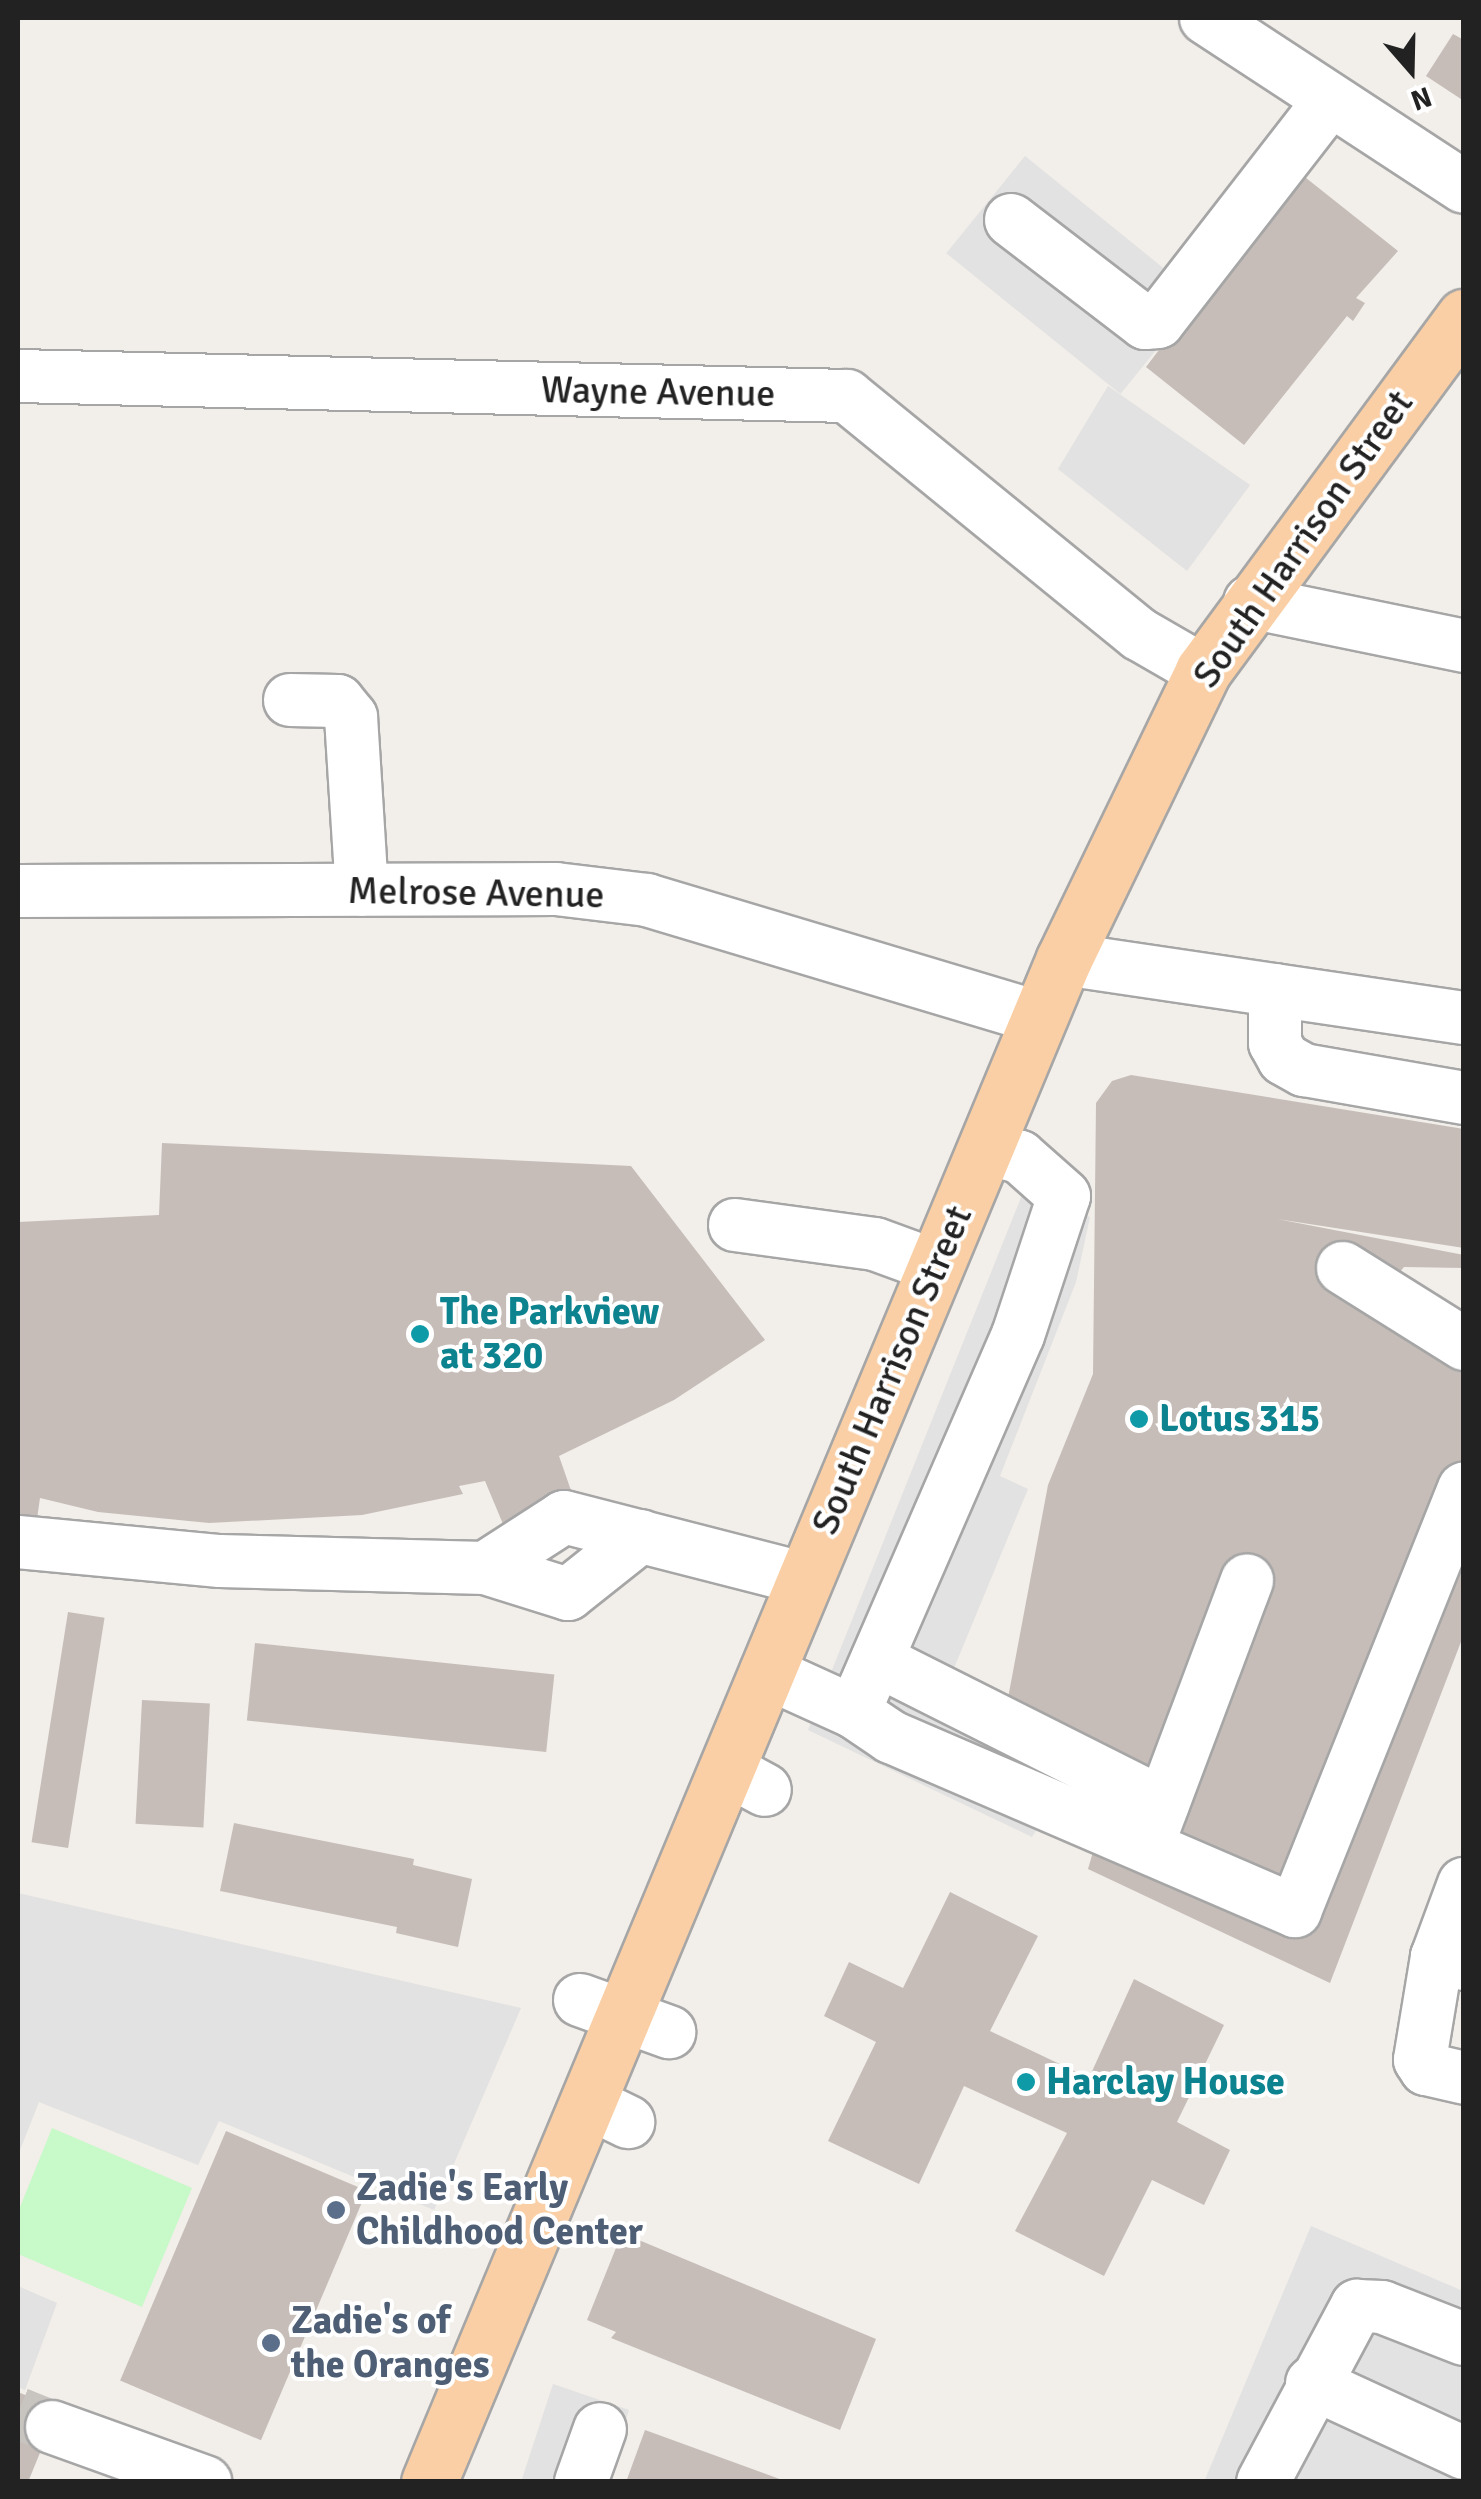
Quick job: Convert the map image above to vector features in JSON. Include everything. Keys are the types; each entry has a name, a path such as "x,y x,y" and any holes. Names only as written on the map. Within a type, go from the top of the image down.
{"main road":[{"name":"South Harrison Street","path":"430,2482 607,2112 624,2014 746,1780 766,1672 1064,959 1203,671 1250,602 1464,317"}],"street":[{"path":"1206,18 1464,186"},
{"path":"1011,220 1145,324 1158,322 1330,100"},
{"name":"Wayne Avenue","path":"18,376 847,396 1139,634 1203,671"},
{"path":"1250,602 1464,646"},
{"path":"290,700 338,702 351,717 362,890"},
{"name":"Melrose Avenue","path":"18,891 556,888 647,900 1037,1017"},
{"path":"1064,959 1464,1018"},
{"path":"1275,990 1275,1043 1294,1064 1464,1098"},
{"path":"854,1712 1018,1335 1064,1196 1020,1157 985,1148"},
{"path":"735,1225 875,1244 935,1266"},
{"path":"1343,1268 1464,1344"},
{"path":"877,1660 1296,1912 1464,1489"},
{"path":"18,1542 220,1561 485,1568 568,1594 641,1536 805,1579"},
{"path":"1154,1826 1247,1580"},
{"path":"766,1672 854,1712 891,1738 1154,1826"},
{"path":"1464,1884 1450,1960 1420,2060 1426,2069 1464,2078"},
{"path":"1263,2482 1312,2383 1357,2306 1382,2308 1464,2339"},
{"path":"1312,2383 1464,2453"},
{"path":"52,2426 205,2482"},
{"path":"582,2482 600,2429"}],"green space":[{"path":"52,2128 192,2188 142,2307 18,2254 18,2212"}],"shaded area":[{"path":"1025,156 1199,297 1120,394 946,253"},
{"path":"1108,386 1250,485 1187,571 1058,469"},
{"path":"1024,1190 1090,1217 1076,1282 1000,1476 1028,1489 940,1702 1071,1771 1032,1837 808,1730"},
{"path":"18,1893 521,2008 434,2210 219,2121 198,2165 39,2102 18,2155"},
{"path":"1311,2226 1463,2291 1463,2481 1204,2482"},
{"path":"18,2286 57,2303 25,2390 18,2387"},
{"path":"553,2384 629,2410 605,2481 521,2482"}],"building":[{"path":"1453,34 1464,40 1464,101 1426,76"},
{"path":"1296,170 1398,251 1356,298 1365,303 1353,321 1347,316 1244,445 1146,367"},
{"path":"1131,1075 1464,1129 1464,1248 1277,1219 1464,1255 1464,1268 1404,1267 1387,1288 1464,1319 1464,1634 1330,1983 1088,1869 1116,1774 1005,1714 1048,1485 1093,1374 1096,1103 1112,1081"},
{"name":"The Parkview at 320","path":"162,1143 631,1166 765,1340 674,1400 559,1456 575,1502 503,1524 485,1481 459,1486 463,1494 362,1515 209,1523 98,1512 40,1498 37,1519 18,1516 18,1222 159,1215"},
{"path":"68,1612 105,1618 68,1848 32,1842"},
{"path":"255,1643 554,1674 546,1752 247,1721"},
{"path":"142,1700 210,1704 203,1827 136,1824"},
{"path":"234,1823 414,1859 413,1865 472,1879 458,1947 396,1933 397,1927 220,1891"},
{"name":"Harclay House","path":"950,1892 1038,1936 990,2031 1089,2078 1134,1979 1224,2025 1177,2122 1230,2150 1204,2205 1152,2180 1104,2276 1015,2231 1067,2133 964,2086 919,2184 828,2141 876,2042 824,2016 849,1962 903,1988"},
{"path":"226,2131 367,2191 261,2440 120,2380"},
{"path":"622,2233 876,2339 840,2430 611,2338 616,2332 587,2320"},
{"path":"18,2392 58,2409 28,2482 18,2482"},
{"path":"645,2430 785,2481 626,2482"}],"tunnel":[{"path":"18,2413 52,2427"}],"place":[{"name":"The Parkview at 320","path":"420,1334"},
{"name":"Lotus 315","path":"1139,1419"},
{"name":"Harclay House","path":"1026,2082"},
{"name":"Zadie's Early Childhood Center","path":"336,2210"},
{"name":"Zadie's of the Oranges","path":"271,2343"}]}
